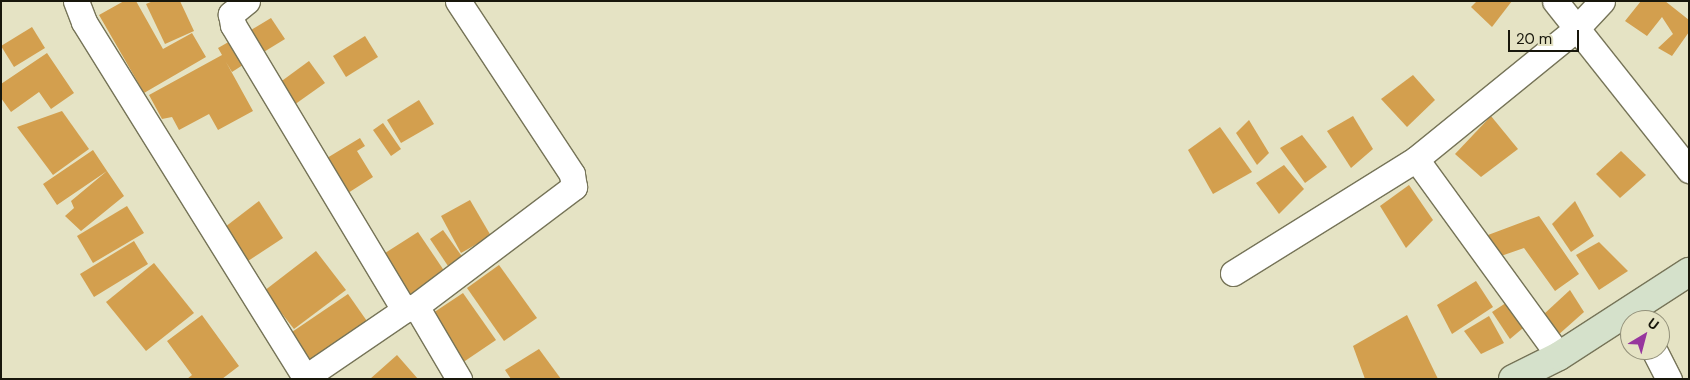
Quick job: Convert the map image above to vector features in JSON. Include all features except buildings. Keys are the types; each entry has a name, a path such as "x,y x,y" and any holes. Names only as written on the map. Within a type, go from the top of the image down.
{"street":[{"path":"76,1 84,22 305,378 410,308 574,187 572,174 458,1"},
{"path":"246,1 231,14 233,25 410,308 459,379"},
{"path":"1554,1 1689,170"},
{"path":"1233,273 1416,160 1576,29 1602,1"},
{"path":"1416,160 1559,356"},
{"path":"1641,310 1689,272"},
{"path":"1513,379 1620,323"},
{"path":"1659,360 1669,379"}]}
